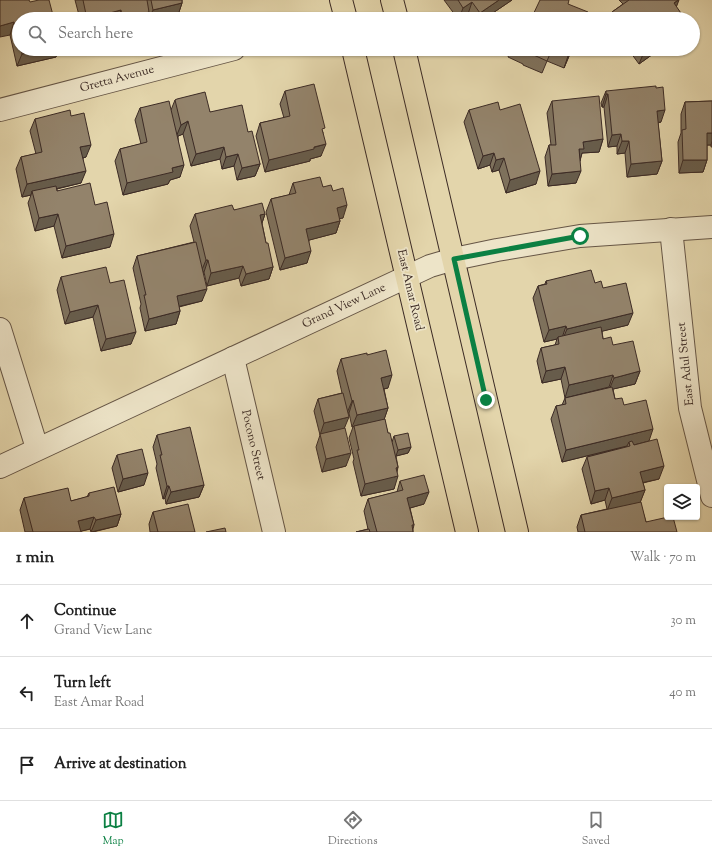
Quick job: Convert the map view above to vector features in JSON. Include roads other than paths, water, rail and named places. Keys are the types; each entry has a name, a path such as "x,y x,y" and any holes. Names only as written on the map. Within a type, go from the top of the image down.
{"main road":[{"path":"341,0 344,12"},
{"path":"392,0 395,12"},
{"name":"East Amar Road","path":"355,56 466,532"},
{"path":"406,56 517,532"}],"street":[{"name":"Gretta Avenue","path":"0,110 207,56"},
{"name":"Grand View Lane","path":"0,467 37,448 430,266 454,259 580,236 712,227"},
{"name":"East Adul Street","path":"671,230 690,408 712,496"},
{"path":"0,329 37,448"},
{"name":"Pocono Street","path":"233,358 274,532"}]}
